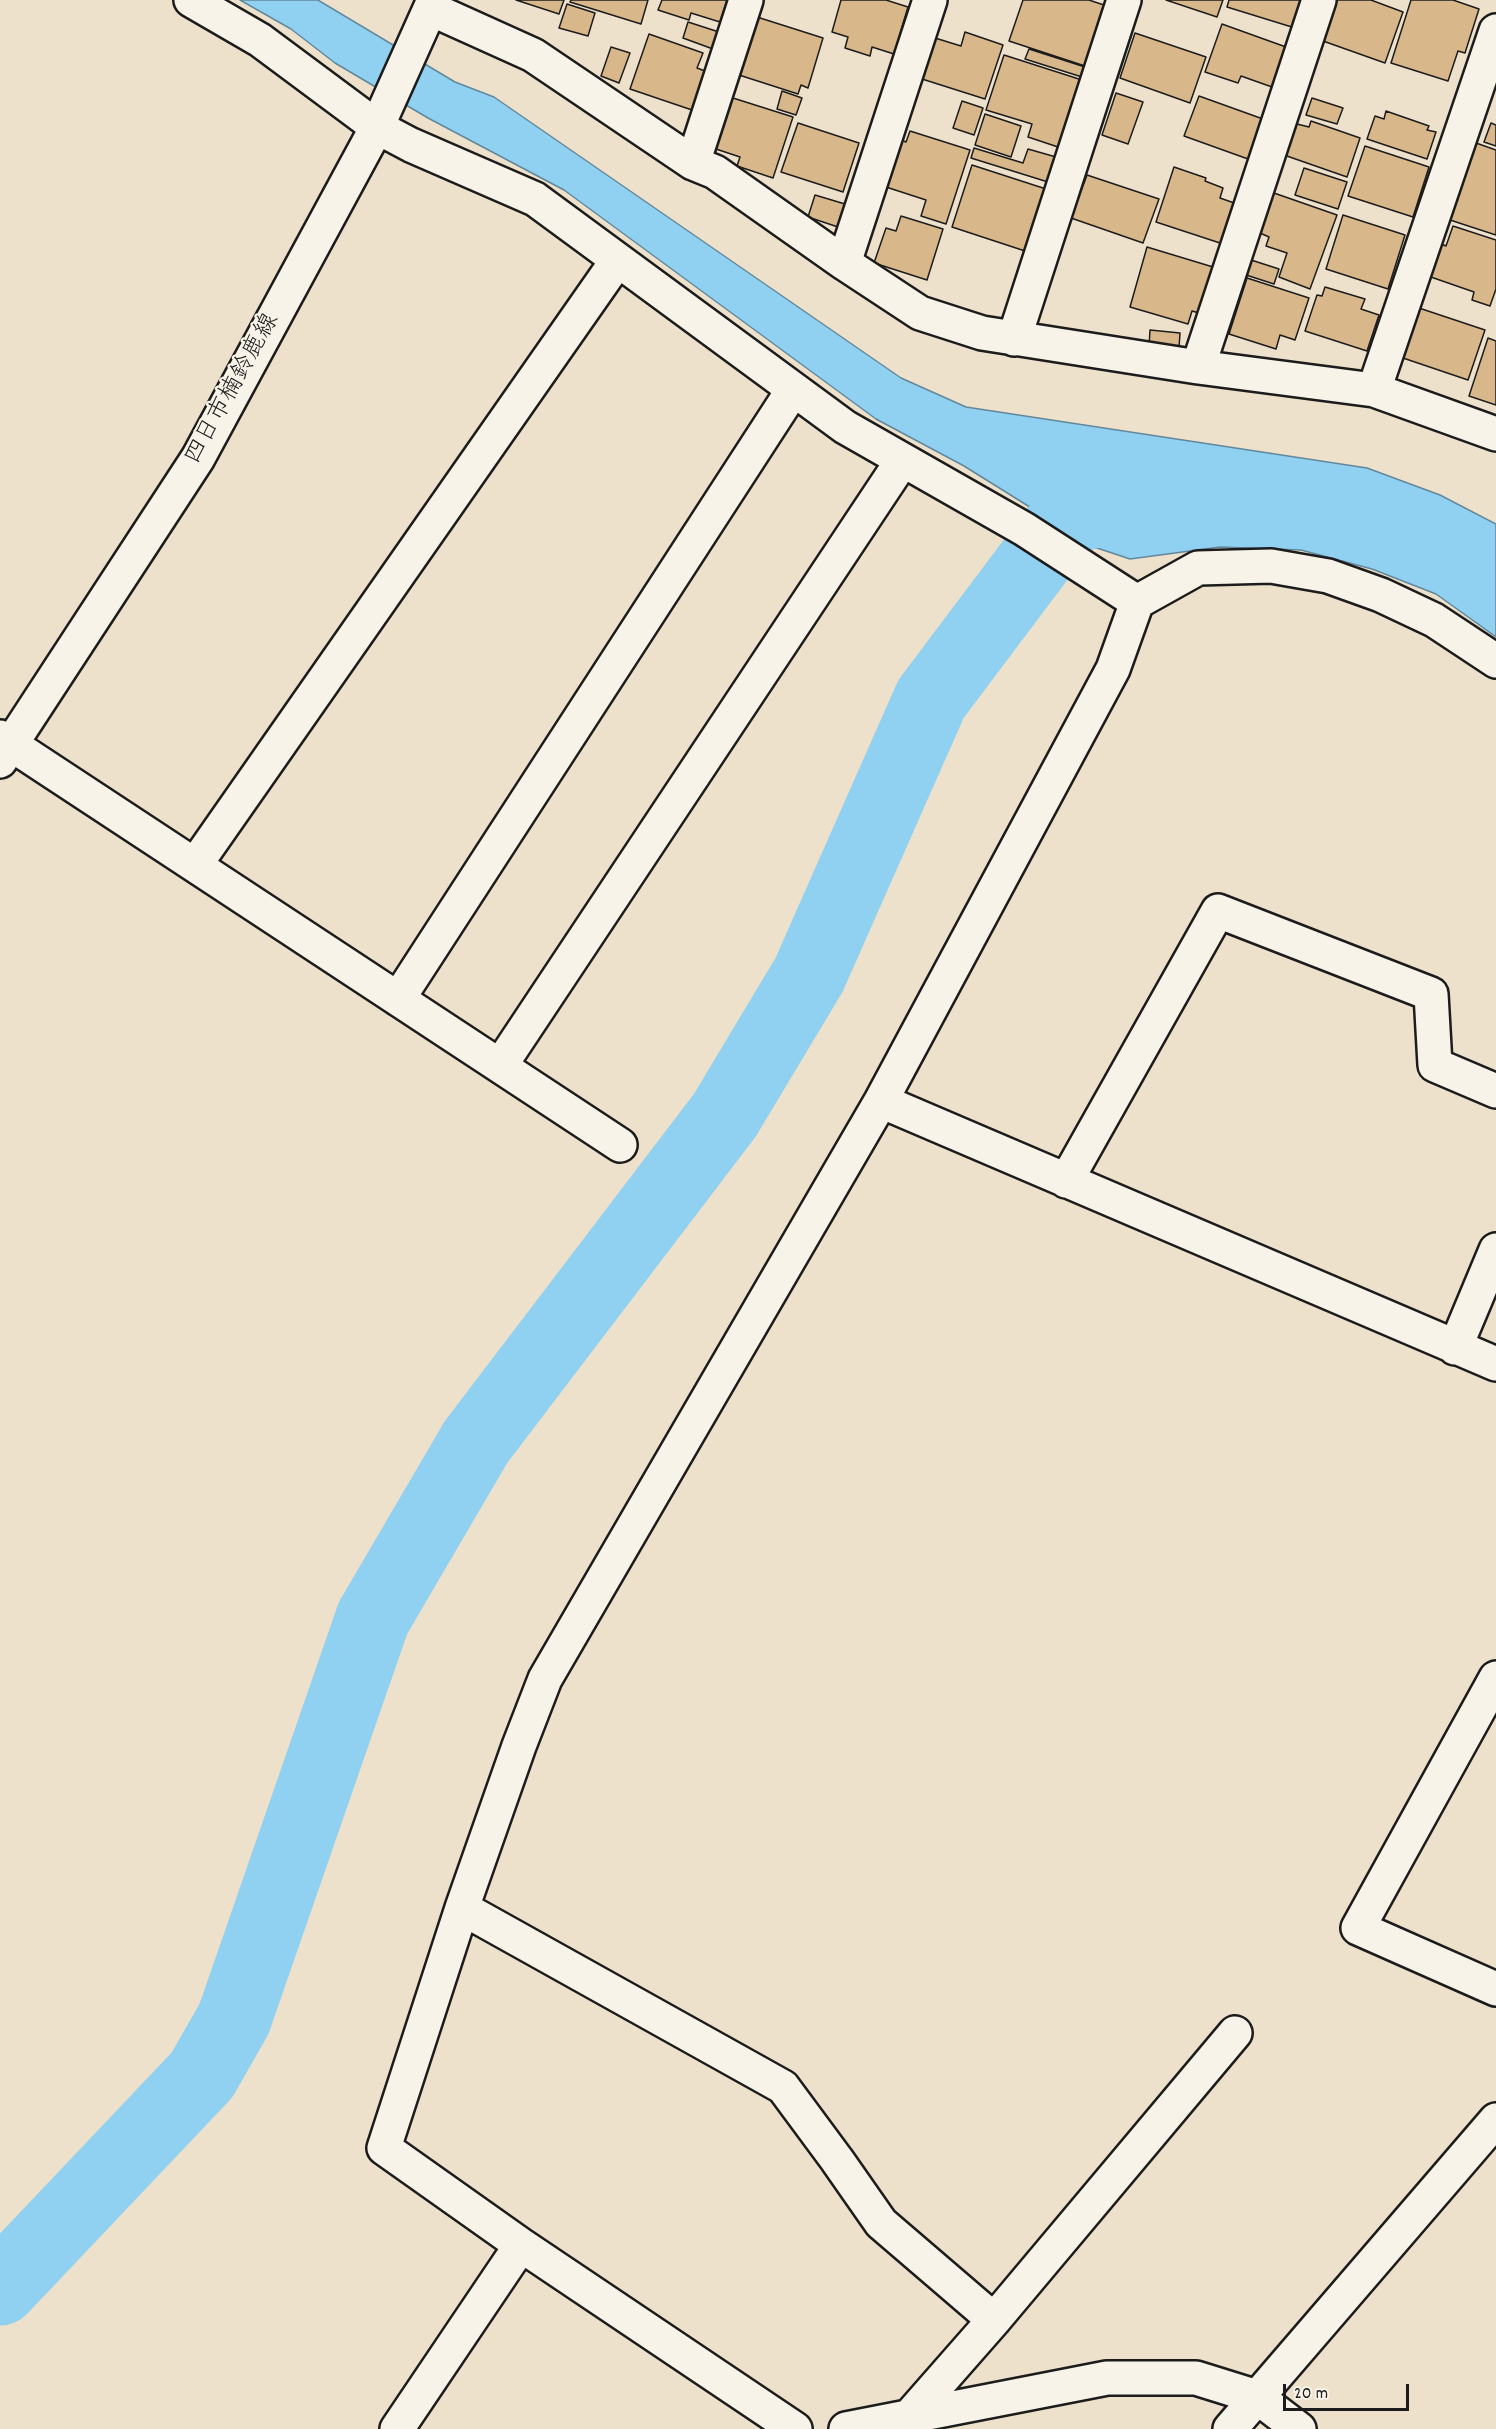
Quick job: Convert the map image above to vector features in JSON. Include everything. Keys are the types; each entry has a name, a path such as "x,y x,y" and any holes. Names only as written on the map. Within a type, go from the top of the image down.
{"street":[{"path":"191,0 383,116 411,145 535,199 845,427 1024,529 1137,602"},
{"path":"693,163 746,0"},
{"path":"844,263 930,0"},
{"path":"1014,339 1124,0"},
{"path":"1198,367 1319,0"},
{"path":"433,4 532,55 693,163 715,172 844,263 920,313 982,333 1014,339 1198,367 1374,390 1496,434"},
{"name":"四日市楠鈴鹿線","path":"4,748 198,458 383,116 433,4"},
{"path":"1374,390 1496,31"},
{"path":"195,866 617,261"},
{"path":"398,999 793,390"},
{"path":"500,1066 902,461"},
{"path":"795,2429 521,2245 384,2148 462,1908 545,1679 881,1101 1113,669 1137,602 1198,568 1272,567 1328,576 1381,595 1434,620 1496,661"},
{"path":"4,748 195,866 620,1145"},
{"path":"1066,1181 1218,911 1431,994 1435,1065 1496,1091"},
{"path":"881,1101 1496,1364"},
{"path":"1455,1348 1496,1250"},
{"path":"1496,1678 1484,1726 1358,1928 1496,1989"},
{"path":"462,1908 783,2087 881,2223 994,2320"},
{"path":"908,2418 994,2320 1235,2033"},
{"path":"1230,2429 1496,2120"},
{"path":"397,2429 521,2245"},
{"path":"846,2429 1107,2378 1196,2378 1257,2397 1299,2429"}],"water":[{"path":"240,0 318,0 455,82 494,97 901,378 966,407 1367,468 1440,495 1496,524 1496,637 1436,594 1372,569 1301,550 1220,547 1130,559 1094,547 964,466 876,419 564,190 428,118 335,63 291,29"}],"building":[{"path":"516,0 564,0 559,14"},
{"path":"571,0 648,0 641,24 570,2"},
{"path":"662,0 727,0 720,22 691,13 689,20 658,10"},
{"path":"841,0 886,0 908,7 894,54 872,47 870,56 845,48 848,37 832,32"},
{"path":"1023,0 1089,0 1104,5 1085,66 1009,41"},
{"path":"1166,0 1223,0 1217,17"},
{"path":"1229,0 1304,0 1295,28 1227,7"},
{"path":"1337,0 1371,0 1403,12 1385,63 1323,41"},
{"path":"1411,0 1453,0 1479,9 1465,53 1458,51 1448,81 1391,63"},
{"path":"567,4 595,13 588,36 559,28"},
{"path":"757,17 823,38 808,88 801,85 798,94 739,75"},
{"path":"688,22 719,32 713,49 683,38"},
{"path":"1222,24 1286,47 1272,87 1241,76 1238,83 1205,72"},
{"path":"965,32 1003,45 985,99 922,79 935,38 961,46"},
{"path":"1135,33 1206,57 1190,103 1120,78"},
{"path":"649,34 703,53 697,68 705,71 692,110 630,89"},
{"path":"611,47 630,53 619,83 601,76"},
{"path":"1029,49 1085,67 1082,77 1025,59"},
{"path":"1004,55 1082,80 1061,148 1028,137 1032,124 986,110"},
{"path":"782,91 802,98 796,115 777,109"},
{"path":"1116,93 1143,102 1128,144 1102,135"},
{"path":"1199,96 1263,119 1248,159 1184,136"},
{"path":"733,98 793,117 773,178 737,166 740,157 716,149"},
{"path":"1312,98 1343,108 1337,124 1306,115"},
{"path":"962,101 983,108 974,135 953,128"},
{"path":"1386,111 1429,126 1427,130 1436,132 1427,159 1367,139 1375,116 1384,119"},
{"path":"985,114 1021,126 1011,157 975,145"},
{"path":"1311,121 1360,138 1347,177 1284,155 1292,130 1295,130 1297,124 1309,127"},
{"path":"798,123 859,143 843,192 781,172"},
{"path":"1491,123 1496,125 1496,146 1484,142"},
{"path":"910,131 970,150 946,224 921,216 926,200 886,187 901,140 906,142"},
{"path":"1476,143 1496,150 1496,235 1450,220"},
{"path":"1365,146 1429,167 1413,217 1348,196"},
{"path":"974,148 1023,163 1028,149 1056,157 1048,182 971,158"},
{"path":"972,165 1046,189 1025,251 952,227"},
{"path":"1174,167 1206,178 1205,181 1223,188 1220,198 1237,204 1223,244 1156,222"},
{"path":"1304,168 1347,182 1338,209 1295,195"},
{"path":"1087,175 1159,199 1143,243 1071,218"},
{"path":"1274,193 1337,215 1310,289 1279,277 1287,253 1266,246 1269,237 1260,233"},
{"path":"815,195 845,204 838,227 808,217"},
{"path":"1343,215 1405,235 1388,289 1326,269"},
{"path":"901,216 943,229 927,280 874,263 886,228 896,231"},
{"path":"1453,226 1496,240 1496,289 1490,306 1472,300 1474,292 1428,276 1439,243 1446,246"},
{"path":"1147,247 1213,267 1199,313 1192,311 1188,324 1130,307"},
{"path":"1248,259 1279,269 1274,284 1243,274"},
{"path":"1247,278 1309,298 1295,340 1280,335 1276,349 1229,334"},
{"path":"1325,287 1365,299 1361,309 1379,315 1367,351 1305,331 1317,295 1322,296"},
{"path":"1419,308 1485,330 1468,380 1403,358"},
{"path":"1150,330 1180,333 1179,348 1149,346"},
{"path":"1488,338 1496,341 1496,405 1469,396"}],"waterway":[{"path":"0,2288 202,2075 234,2019 373,1618 476,1442 725,1115 809,975 931,699 1067,518 1118,503"}]}
